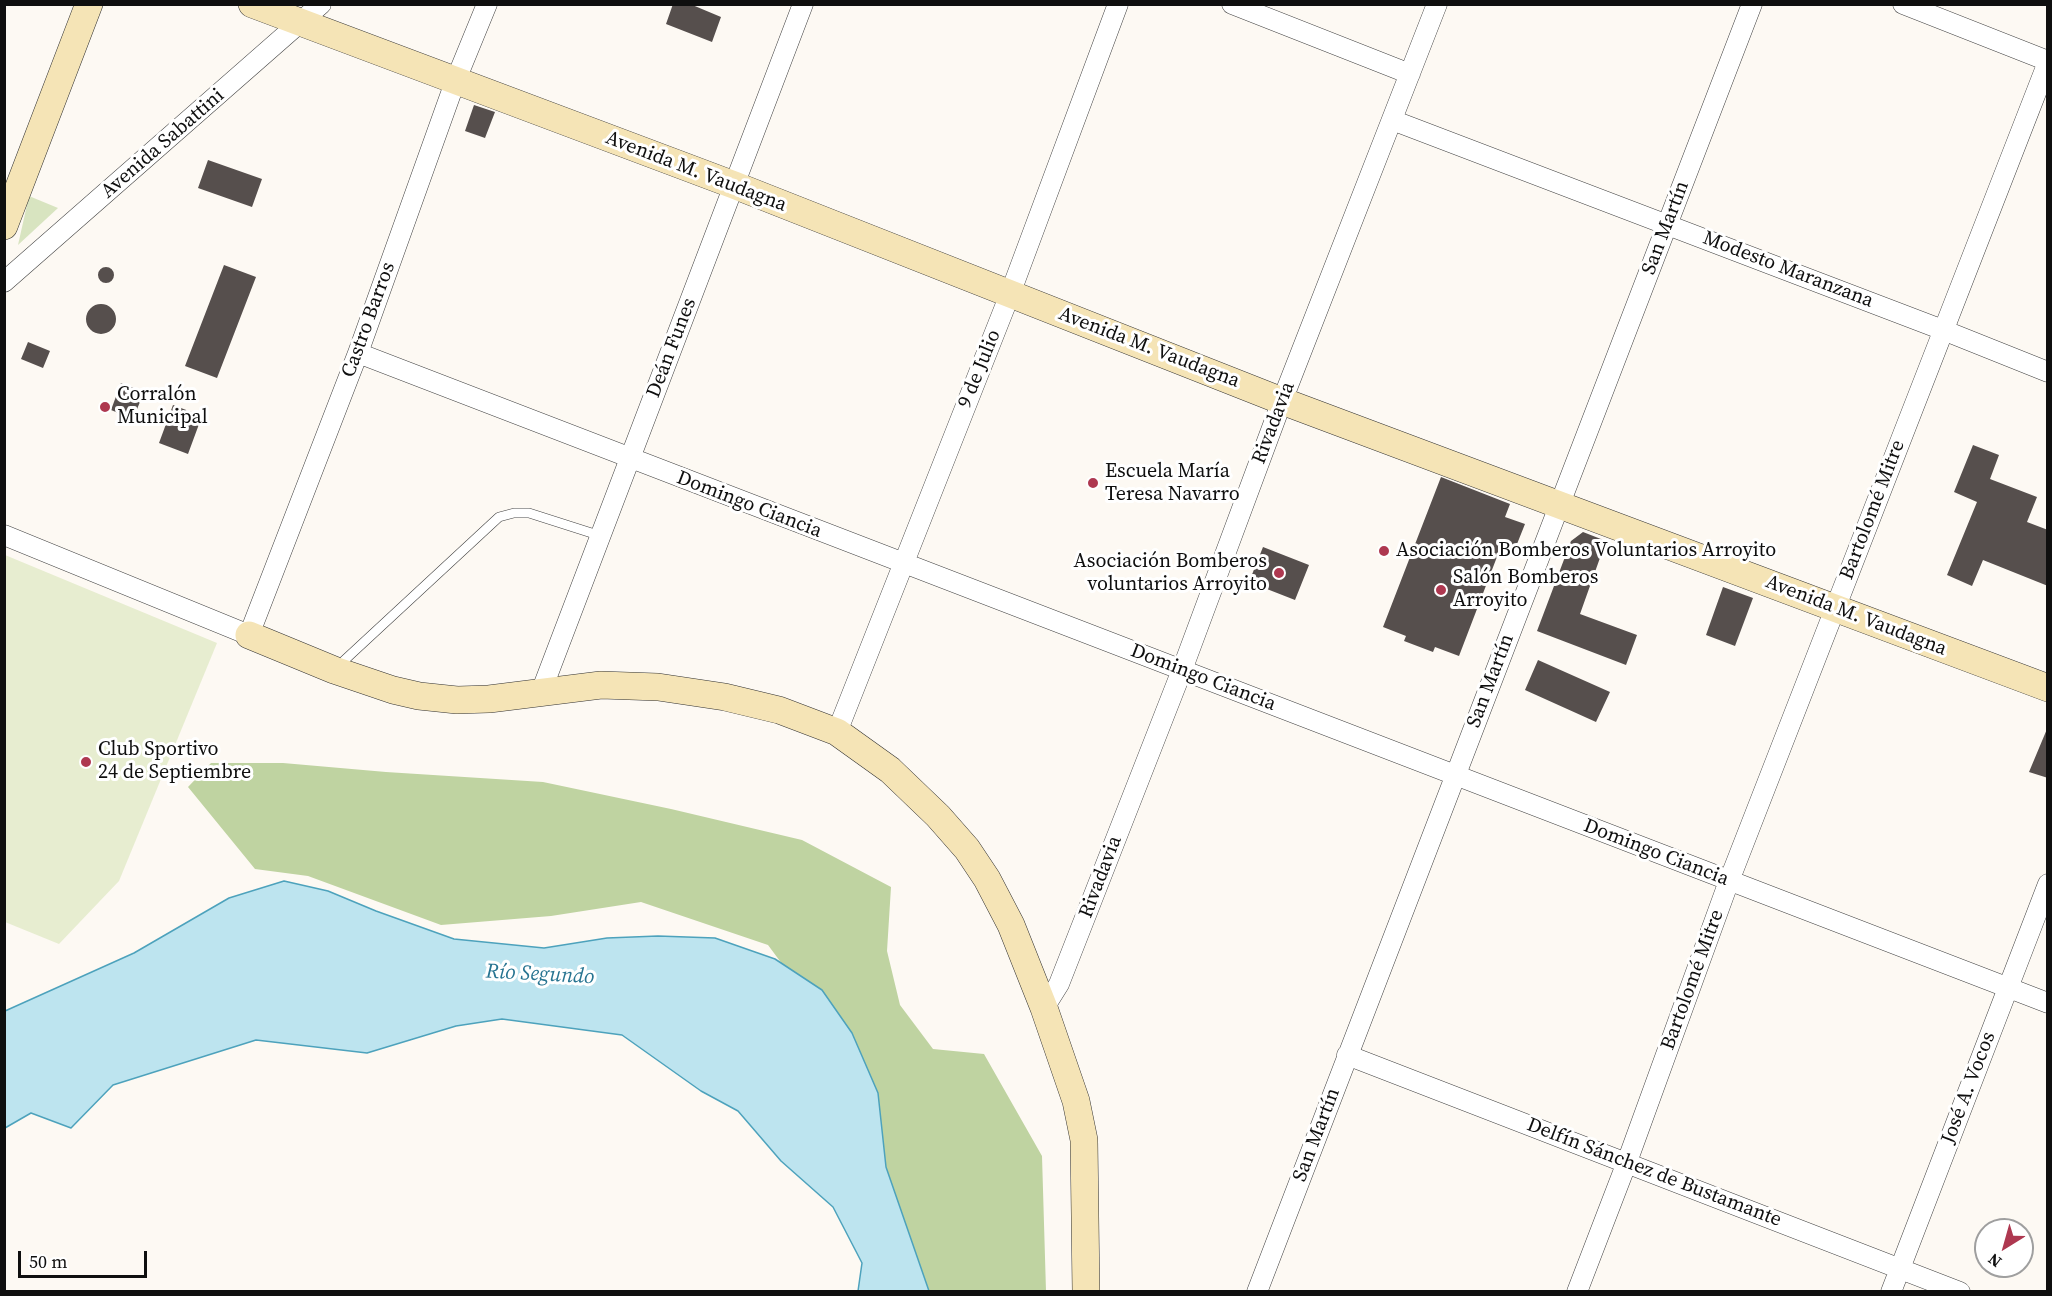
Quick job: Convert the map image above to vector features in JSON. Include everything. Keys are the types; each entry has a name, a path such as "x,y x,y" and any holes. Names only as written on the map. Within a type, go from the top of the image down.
{"main road":[{"path":"5,222 89,4"},
{"name":"Avenida M. Vaudagna","path":"252,4 300,24 734,185 1282,401 2048,688"},
{"path":"249,635 334,670 393,690 457,700 489,699 601,685 658,687 725,697 779,710 837,732 890,770 939,816 967,849 987,879 1011,925 1044,1008 1076,1101 1084,1140 1086,1292"}],"street":[{"name":"Avenida Sabattini","path":"4,282 321,4"},
{"name":"Castro Barros","path":"249,635 358,353 456,82 487,4"},
{"name":"Deán Funes","path":"541,692 803,4"},
{"name":"9 de Julio","path":"837,732 1010,294 1118,4"},
{"path":"1232,4 1410,74"},
{"name":"Rivadavia","path":"1044,1008 1059,984 1182,670 1282,401 1437,4"},
{"name":"San Martín","path":"1257,1292 1752,4"},
{"path":"1903,4 2048,61"},
{"name":"Bartolomé Mitre","path":"1577,1292 1627,1162 1729,881 2048,61"},
{"name":"Modesto Maranzana","path":"1392,120 2048,372"},
{"name":"Domingo Ciancia","path":"358,353 2048,1004"},
{"path":"4,535 249,635"},
{"name":"José A. Vocos","path":"1891,1292 2048,884"},
{"name":"Delfín Sánchez de Bustamante","path":"1347,1055 1960,1292"}],"lane":[{"path":"334,670 500,518 514,513 529,513 601,536"}],"green space":[{"path":"29,196 58,208 18,245"},
{"name":"Club Sportivo 24 de Septiembre","path":"5,555 217,643 119,881 59,944 5,922"},
{"path":"211,763 283,763 543,782 802,840 891,887 887,951 900,1005 933,1049 984,1054 1042,1156 1046,1291 917,1291 831,1030 768,945 641,902 551,916 441,925 308,876 255,869 188,787"}],"water":[{"name":"Río Segundo","path":"284,881 328,891 454,939 544,948 607,938 658,936 715,938 775,959 822,990 852,1033 878,1093 886,1167 929,1291 858,1291 862,1263 833,1207 781,1161 738,1111 701,1091 622,1035 502,1019 456,1026 367,1053 256,1040 113,1085 71,1128 31,1113 5,1128 5,1011 134,953 229,898"}],"building":[{"path":"673,4 690,4 721,17 712,42 666,24"},
{"path":"474,105 495,112 485,138 465,131"},
{"path":"208,160 262,179 252,207 198,188"},
{"path":"224,265 256,277 217,378 185,366"},
{"path":"106,267 112,269 114,275 112,281 106,283 100,281 98,275 100,269"},
{"path":"101,304 112,308 116,319 112,330 101,334 90,330 86,319 90,308"},
{"path":"28,342 50,351 43,368 21,359"},
{"path":"121,383 144,392 133,419 111,410"},
{"path":"173,405 202,416 188,454 159,443"},
{"path":"1973,445 1999,455 1990,479 2037,497 2027,522 2048,530 2048,586 1983,560 1972,586 1947,575 1977,502 1954,492"},
{"name":"Salón Bomberos Arroyito","path":"1441,477 1510,504 1505,517 1525,524 1513,554 1500,549 1459,656 1435,647 1433,652 1404,641 1406,636 1383,627"},
{"path":"1583,532 1606,541 1580,614 1637,635 1626,665 1537,631 1571,541"},
{"name":"Asociación Bomberos voluntarios Arroyito","path":"1263,547 1309,565 1295,600 1249,582"},
{"path":"1723,587 1753,598 1735,646 1706,635"},
{"path":"1538,660 1610,692 1596,722 1525,690"},
{"path":"2048,729 2048,778 2029,772"}],"place":[{"name":"Corralón Municipal","path":"105,407"},
{"name":"Escuela María Teresa Navarro","path":"1093,483"},
{"name":"Asociación Bomberos Voluntarios Arroyito","path":"1384,551"},
{"name":"Asociación Bomberos voluntarios Arroyito","path":"1279,573"},
{"name":"Salón Bomberos Arroyito","path":"1441,590"},
{"name":"Club Sportivo 24 de Septiembre","path":"86,762"}]}
